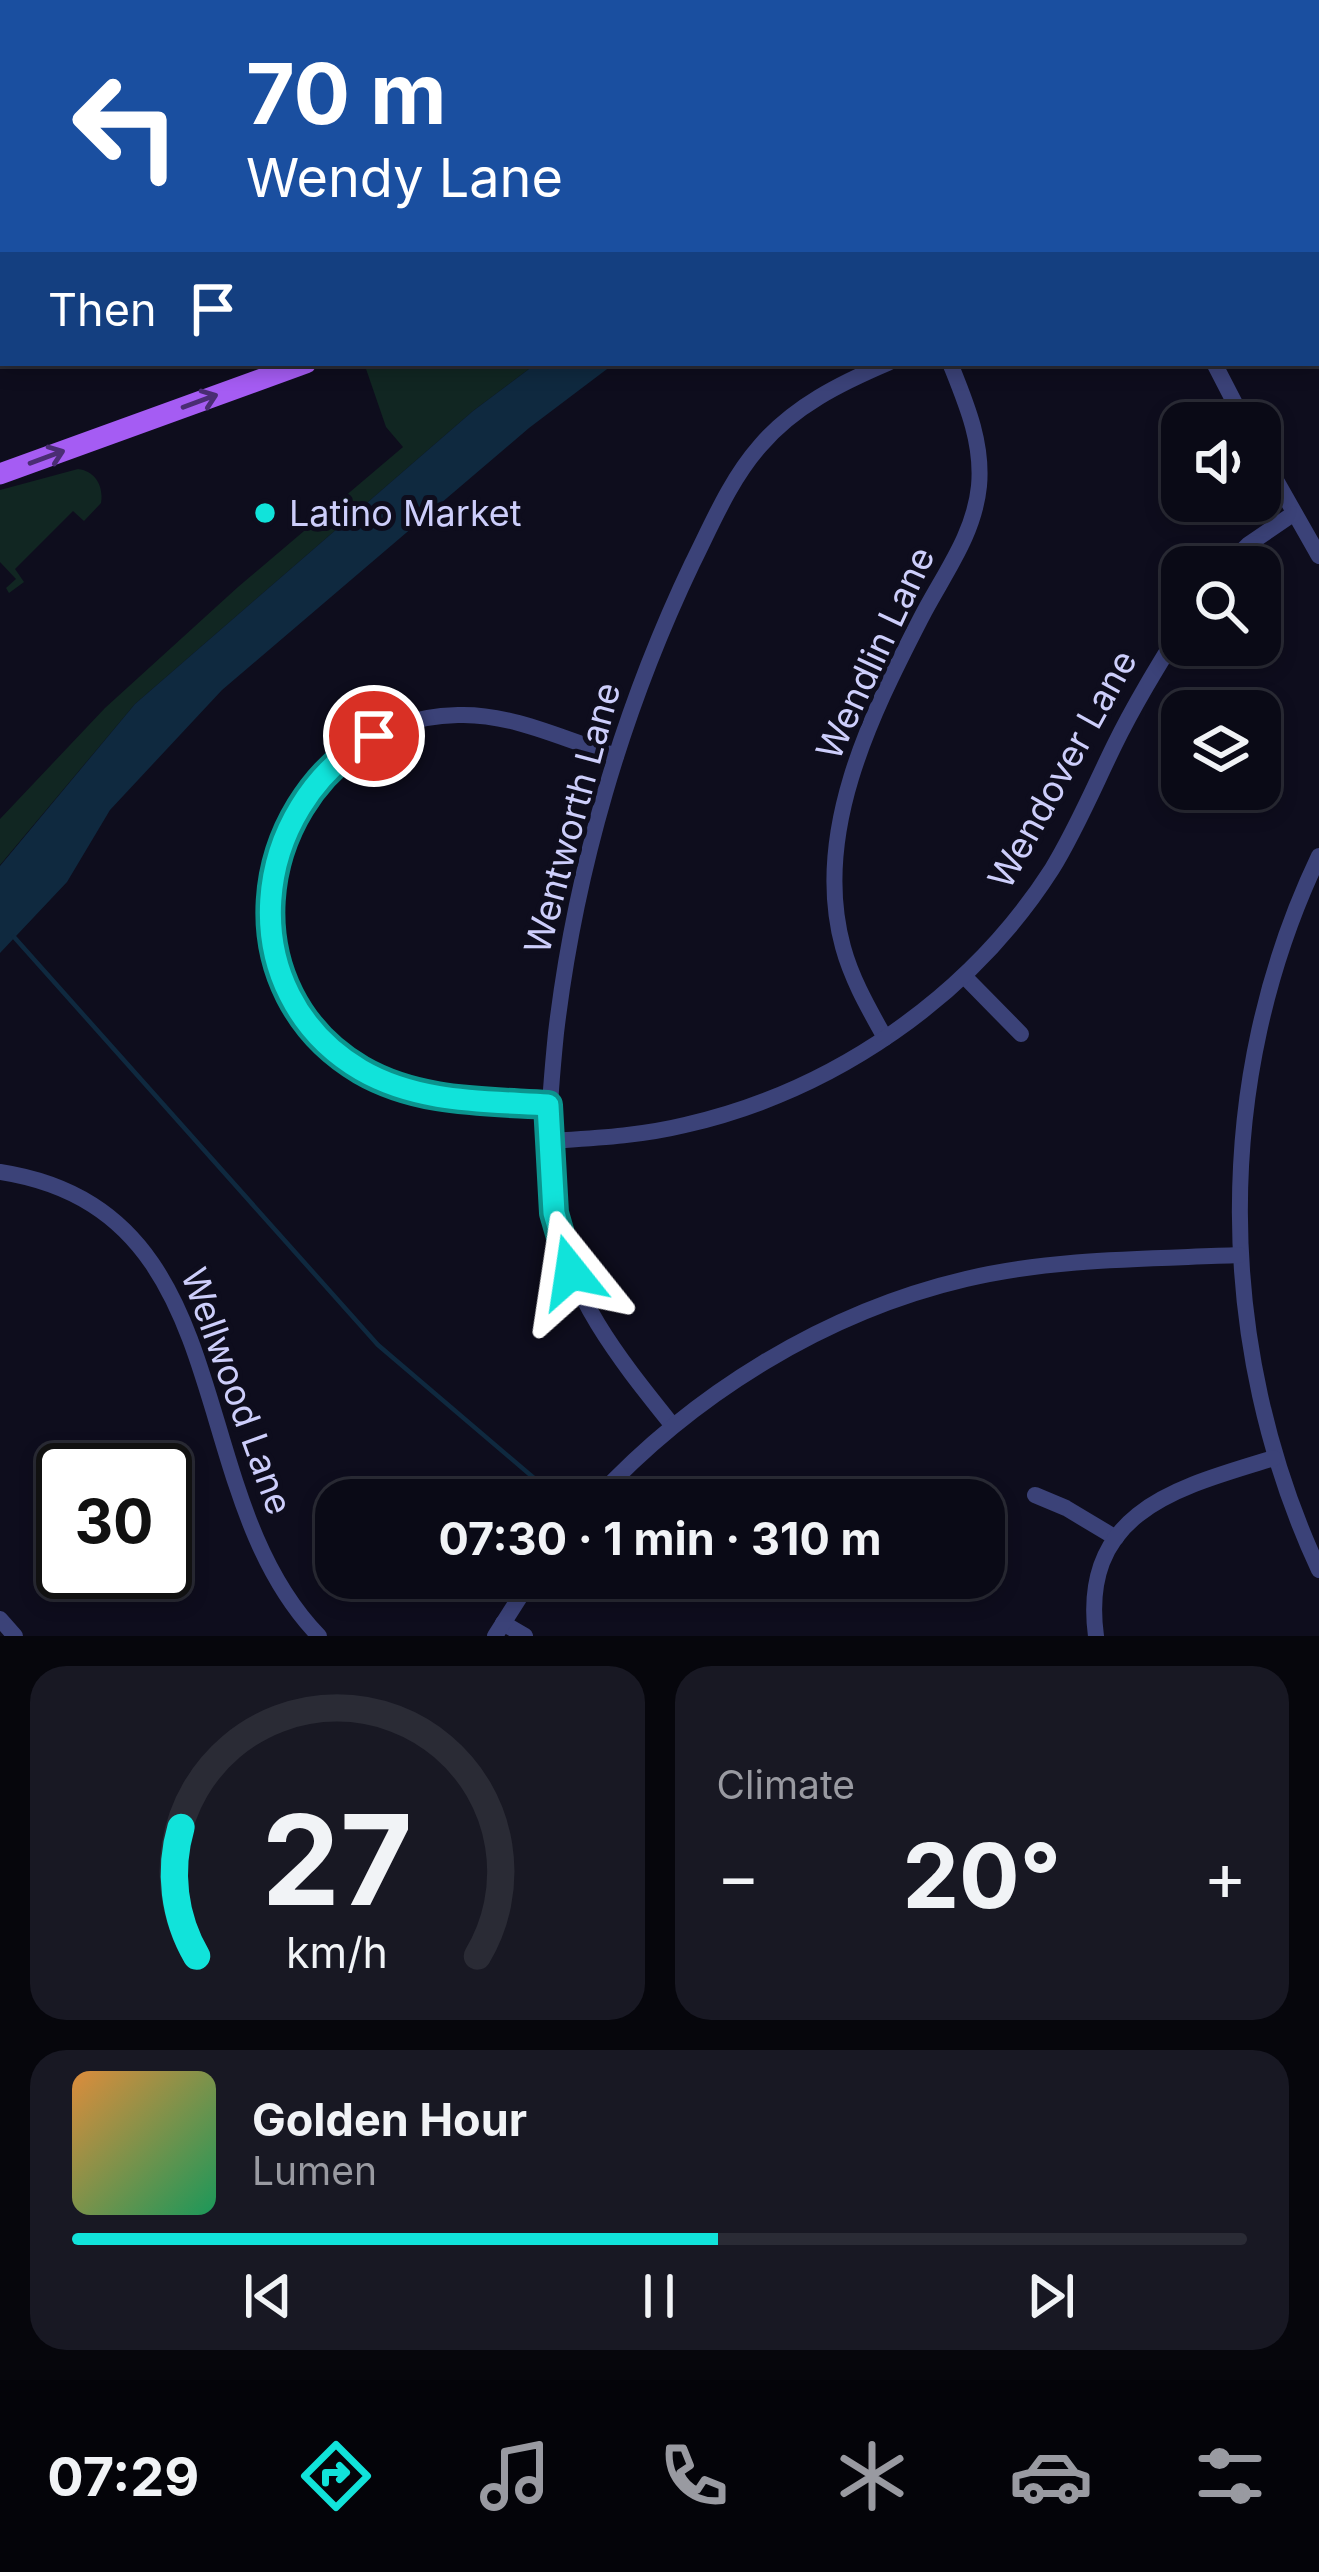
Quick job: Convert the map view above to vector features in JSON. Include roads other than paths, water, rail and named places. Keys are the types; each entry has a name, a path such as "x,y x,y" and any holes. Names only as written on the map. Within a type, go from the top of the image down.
{"main road":[{"path":"0,474 298,366"}],"street":[{"name":"Wentworth Lane","path":"673,1426 606,1338 571,1272 554,1213 548,1105 563,977 584,873 616,755 673,606 725,498 775,431 806,405 882,366"},
{"name":"Wendlin Lane","path":"886,1038 860,993 842,942 836,904 837,834 848,787 874,719 922,615 965,539 975,508 979,451 951,366"},
{"path":"1216,366 1234,402"},
{"path":"1281,491 1319,556"},
{"path":"1247,546 1293,514"},
{"name":"Wendover Lane","path":"549,1141 617,1137 707,1120 816,1078 886,1038 964,976 1051,870 1161,662"},
{"path":"548,1105 426,1096 362,1071 332,1048 298,1008 277,958 271,914 276,859 289,822 324,772 356,746 409,723 460,715 491,717 616,755"},
{"path":"1319,856 1286,937 1251,1072 1243,1136 1239,1255 1274,1458 1319,1570"},
{"path":"964,976 1021,1034"},
{"name":"Wellwood Lane","path":"0,1172 47,1183 97,1205 156,1264 174,1299 257,1545 284,1594 319,1636"},
{"path":"617,1479 673,1426 741,1377 872,1310 964,1279 1060,1264 1239,1255"},
{"path":"1096,1636 1097,1587 1116,1538 1136,1515 1163,1495 1274,1458"},
{"path":"1035,1495 1116,1538"},
{"path":"518,1599 499,1629 525,1636"},
{"path":"0,1619 15,1636"}],"water":[{"path":"533,366 611,366 529,428 222,690 110,810 67,882 0,953 0,866 135,704 473,411"}],"waterway":[{"path":"14,937 378,1345 535,1479"}],"place":[{"name":"Latino Market","path":"265,513"}]}
